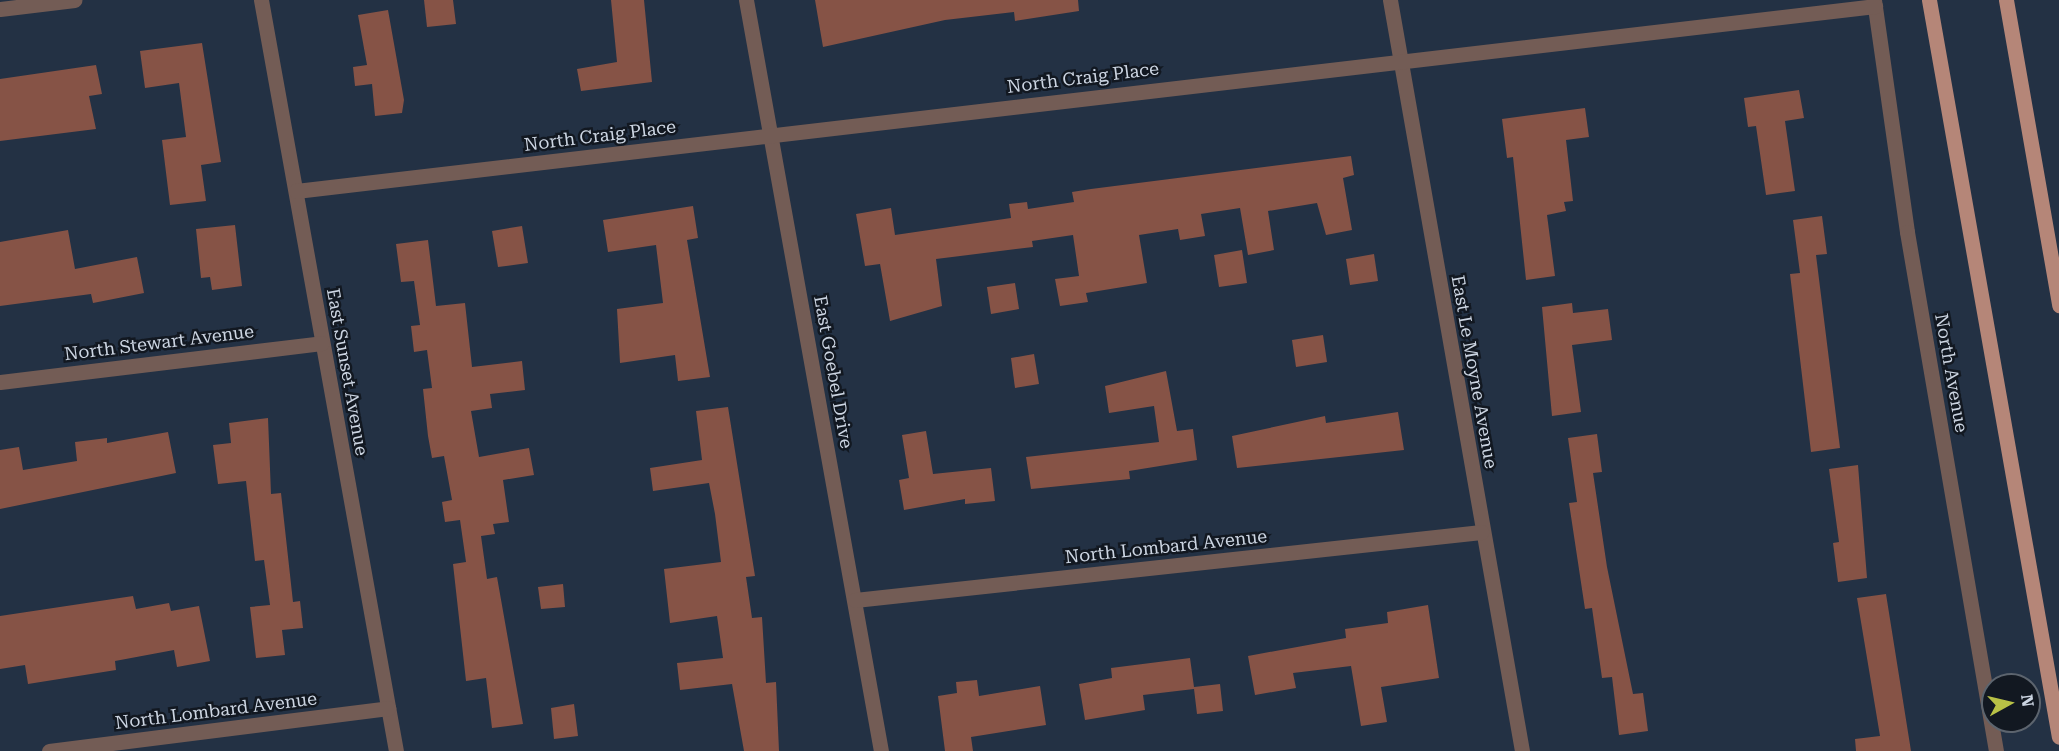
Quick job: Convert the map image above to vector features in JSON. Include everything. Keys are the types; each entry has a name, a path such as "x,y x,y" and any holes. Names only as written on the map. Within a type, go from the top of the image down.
{"main road":[{"path":"1929,0 2059,737"},
{"path":"2006,0 2059,304"}],"street":[{"path":"0,9 74,0"},
{"name":"East Sunset Avenue","path":"261,0 396,751"},
{"name":"East Goebel Drive","path":"746,0 881,751"},
{"name":"East Le Moyne Avenue","path":"1390,0 1481,532 1522,751"},
{"name":"North Craig Place","path":"296,191 1874,3"},
{"name":"North Avenue","path":"1874,3 1907,232 1996,751"},
{"name":"North Stewart Avenue","path":"0,382 322,343"},
{"name":"North Lombard Avenue","path":"855,600 1481,532"},
{"name":"North Lombard Avenue","path":"49,751 388,708"}],"building":[{"path":"424,0 453,0 456,24 427,27"},
{"path":"611,0 644,0 652,82 581,91 577,69 617,62"},
{"path":"815,0 1078,0 1079,11 1015,21 1014,12 945,20 823,47"},
{"path":"388,10 404,100 402,113 375,116 372,84 355,86 353,67 367,65 358,15"},
{"path":"202,43 221,162 201,165 206,201 170,205 162,140 186,137 179,83 145,88 140,51"},
{"path":"96,65 102,94 89,96 96,129 0,141 0,79"},
{"path":"1799,90 1804,118 1785,121 1795,191 1766,195 1756,126 1748,127 1744,98"},
{"path":"1585,108 1589,137 1566,140 1573,201 1564,202 1566,211 1547,215 1555,276 1526,280 1513,157 1507,158 1502,119"},
{"path":"1351,156 1354,175 1343,178 1352,230 1326,235 1317,203 1268,211 1274,250 1248,255 1240,208 1201,214 1205,236 1180,240 1178,229 1139,235 1147,283 1086,293 1088,302 1060,306 1055,279 1079,276 1073,235 1032,241 1033,247 936,259 942,306 890,321 880,264 865,266 856,214 891,208 895,235 1011,218 1009,204 1027,202 1028,209 1074,202 1072,192"},
{"path":"693,206 698,238 687,240 710,377 678,381 675,355 620,363 617,309 663,303 656,245 608,252 603,220"},
{"path":"1822,216 1827,254 1816,255 1840,448 1811,452 1790,274 1800,273 1793,220"},
{"path":"235,225 242,286 212,290 210,277 201,278 196,229"},
{"path":"522,226 528,263 498,267 492,231"},
{"path":"68,230 75,269 137,257 144,293 93,303 91,294 0,306 0,242"},
{"path":"428,240 436,306 465,303 472,367 522,361 525,390 490,394 492,408 471,411 479,457 529,448 534,475 503,480 509,522 493,524 495,534 481,536 487,579 497,577 523,724 492,728 486,678 466,681 453,564 466,562 460,520 445,522 442,502 452,500 444,456 432,458 428,436 423,389 432,388 427,350 414,352 411,326 420,325 414,281 401,282 396,244"},
{"path":"1242,250 1247,283 1219,287 1214,255"},
{"path":"1374,254 1378,281 1350,285 1346,259"},
{"path":"1015,283 1019,309 991,314 987,287"},
{"path":"1572,303 1573,313 1608,309 1612,340 1572,345 1581,412 1552,416 1542,307"},
{"path":"1323,335 1327,362 1296,367 1292,340"},
{"path":"1034,354 1039,384 1015,388 1011,358"},
{"path":"1166,371 1177,431 1193,429 1197,460 1129,471 1130,479 1031,489 1026,457 1159,442 1154,406 1109,413 1105,386"},
{"path":"728,407 755,576 746,577 752,618 762,617 766,683 776,682 779,751 744,751 732,684 680,690 677,663 723,658 717,616 670,623 664,569 721,562 715,514 709,483 653,491 650,468 702,460 696,411"},
{"path":"1398,412 1404,450 1237,468 1232,436 1325,416 1326,423"},
{"path":"268,418 271,494 281,493 293,602 300,601 303,628 282,630 285,655 256,658 250,607 270,605 264,560 255,561 246,481 218,484 213,445 231,443 229,423"},
{"path":"926,431 933,474 991,468 995,501 965,504 965,499 904,510 899,480 909,478 902,435"},
{"path":"168,432 176,473 0,509 0,450 19,447 23,470 77,461 75,442 107,438 107,443"},
{"path":"1597,434 1602,472 1593,473 1607,567 1633,694 1643,693 1648,731 1619,735 1612,677 1602,678 1592,608 1585,609 1569,503 1577,502 1568,438"},
{"path":"1858,465 1867,578 1838,582 1833,543 1839,542 1829,469"},
{"path":"563,584 565,607 541,609 538,587"},
{"path":"1886,594 1911,751 1856,751 1855,739 1880,736 1857,598"},
{"path":"133,596 136,609 169,603 171,611 199,606 210,661 177,667 174,650 115,661 116,670 28,684 25,665 0,669 0,616"},
{"path":"1428,605 1439,678 1381,687 1387,722 1361,726 1351,666 1293,673 1296,688 1255,695 1248,656 1346,638 1345,629 1388,623 1387,612"},
{"path":"1190,658 1194,687 1220,684 1223,711 1197,714 1194,689 1143,695 1145,710 1085,720 1079,684 1112,678 1111,668"},
{"path":"977,680 979,696 1040,686 1046,725 971,737 973,751 945,751 938,696 957,693 956,682"},
{"path":"574,704 578,736 554,739 551,708"}]}
